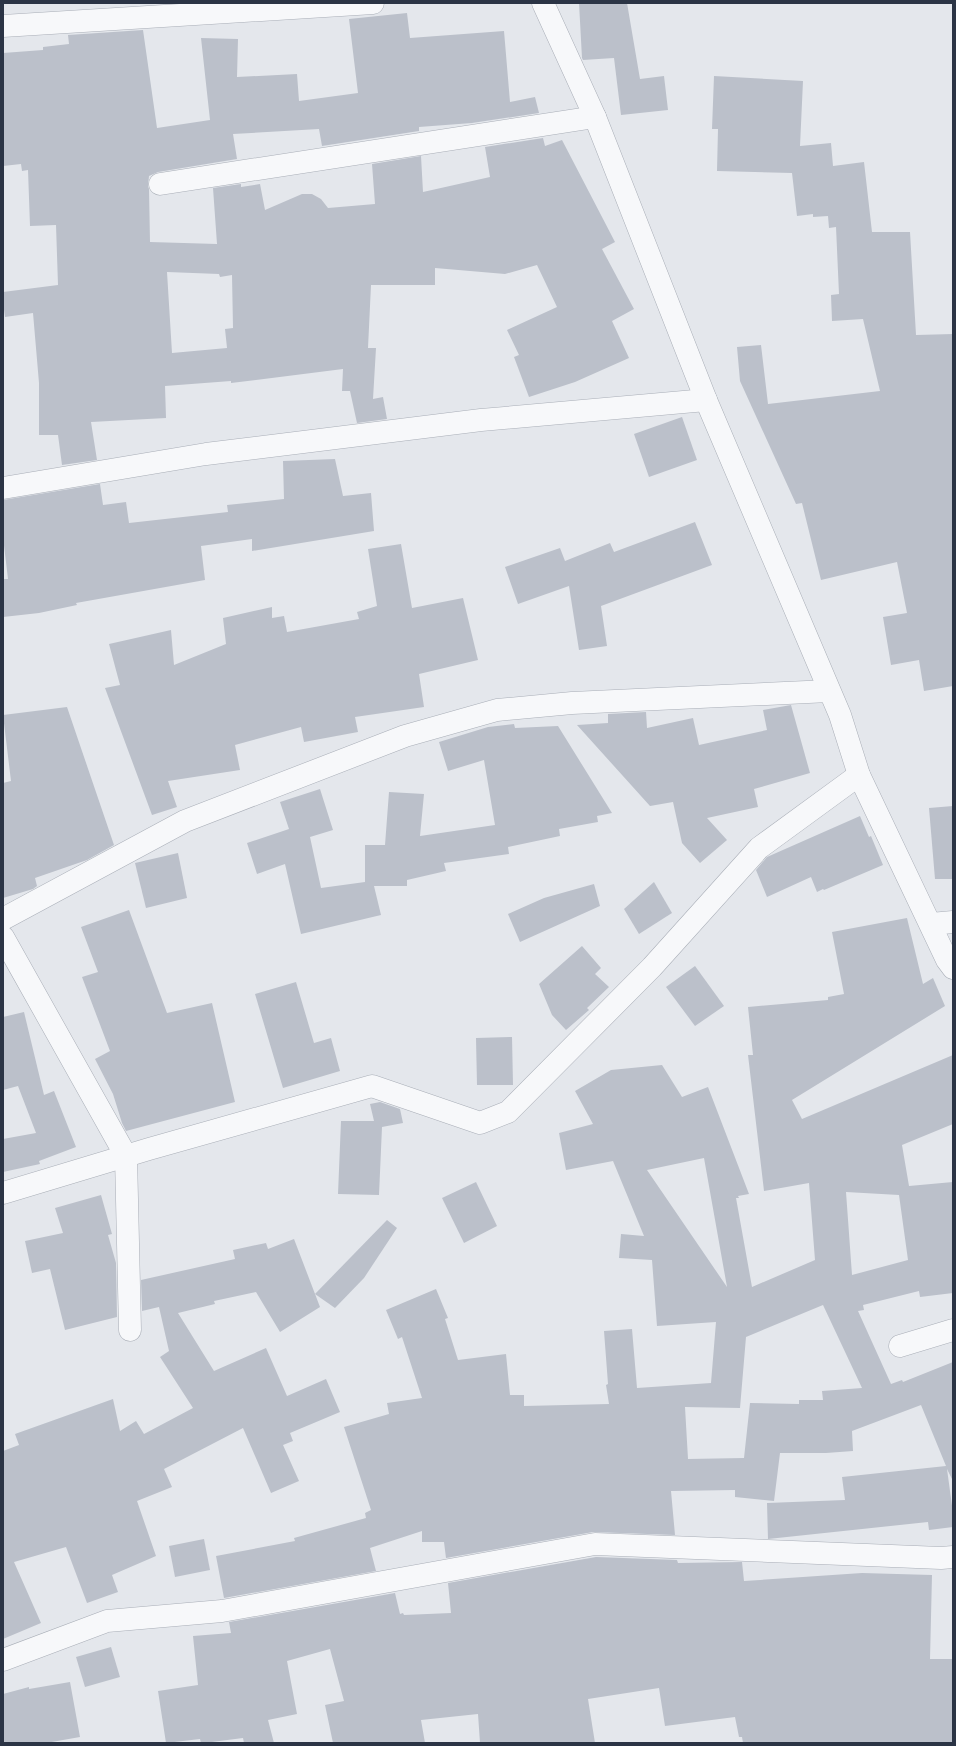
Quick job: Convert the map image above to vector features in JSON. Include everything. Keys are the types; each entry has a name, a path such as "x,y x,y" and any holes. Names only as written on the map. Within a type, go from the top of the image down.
{"street":[{"path":"3,26 372,3"},
{"path":"543,3 596,117 706,400 840,716 859,775 947,960 953,968"},
{"path":"160,184 596,117"},
{"path":"3,488 222,452 481,420 706,400"},
{"path":"3,919 184,821 405,736 497,710 572,703 829,691"},
{"path":"3,1193 126,1156 372,1086 480,1123 508,1112 652,967 759,848 859,775"},
{"path":"931,924 953,922"},
{"path":"3,937 126,1156 130,1330"},
{"path":"900,1346 953,1330"},
{"path":"3,1660 107,1621 222,1611 595,1544 941,1558 953,1557"}],"building":[{"path":"579,3 627,3 640,79 664,76 668,110 621,115 614,58 583,60 582,58"},
{"path":"407,13 410,38 504,31 510,102 535,97 539,113 472,123 419,127 419,131 322,146 319,129 233,134 237,159 158,172 149,176 150,242 217,244 213,188 241,184 241,187 260,184 265,210 302,194 312,194 321,199 328,208 375,204 372,164 421,156 423,192 490,177 485,147 543,138 545,146 562,140 615,242 602,249 634,309 612,321 629,358 575,382 529,397 514,357 519,355 507,330 557,307 537,265 505,274 435,268 435,285 371,285 368,348 376,348 373,399 383,397 387,419 357,423 350,391 342,391 343,369 231,383 231,381 165,386 166,418 91,422 97,460 62,465 58,435 39,435 39,383 33,313 5,317 3,292 58,285 56,225 30,226 28,170 22,171 21,164 3,166 3,53 43,50 43,47 69,44 68,35 143,30 157,128 210,120 201,38 238,39 237,77 297,74 299,101 358,93 349,19","holes":["167,272 219,274 220,277 232,275 233,328 225,329 227,348 172,353"]},
{"path":"714,76 803,81 800,146 831,143 833,166 864,162 872,232 910,232 916,335 953,334 953,686 924,691 919,660 891,665 883,617 907,613 897,562 821,580 802,503 796,504 740,381 737,347 761,345 768,404 880,391 863,319 832,321 831,295 839,294 836,227 829,228 828,216 813,217 813,214 797,216 792,173 717,171 718,129 712,129"},
{"path":"682,417 697,460 649,477 634,434"},
{"path":"335,459 343,496 371,493 374,531 252,551 252,539 201,546 205,580 76,603 77,605 39,613 3,617 3,579 8,579 3,537 3,500 100,484 103,505 126,502 129,523 228,512 227,505 284,499 283,461"},
{"path":"695,522 712,565 601,606 607,646 579,650 569,586 518,604 505,567 560,548 565,561 610,543 614,552"},
{"path":"401,544 412,608 463,598 478,660 419,674 424,707 355,717 358,732 304,742 301,727 235,745 240,770 168,781 177,807 152,815 105,688 120,685 109,644 171,630 174,665 226,644 223,618 272,607 272,618 284,616 287,632 359,619 357,612 377,606 368,549"},
{"path":"791,705 810,773 754,789 758,807 707,818 727,840 700,863 682,843 673,802 650,806 577,725 608,723 608,714 646,712 647,728 693,718 699,745 767,730 763,710"},
{"path":"67,707 114,845 87,860 35,878 37,886 33,889 3,898 3,783 11,781 3,715"},
{"path":"514,724 515,728 558,726 612,813 597,816 598,822 559,829 560,836 508,847 509,854 444,863 446,871 407,880 407,886 374,886 381,915 301,934 285,864 257,874 247,843 289,829 280,802 320,789 333,830 310,837 321,888 365,882 365,845 385,845 389,792 424,794 420,836 495,825 484,760 448,771 439,742 488,727"},
{"path":"953,806 953,879 935,879 929,808"},
{"path":"860,816 869,837 871,836 883,865 817,892 811,877 767,897 756,870 767,857"},
{"path":"178,853 187,898 146,908 135,863"},
{"path":"654,882 672,913 639,934 624,909"},
{"path":"594,884 600,906 520,942 508,914 544,898"},
{"path":"129,910 167,1013 212,1003 235,1102 126,1131 113,1094 95,1059 110,1051 82,977 98,972 81,927"},
{"path":"907,918 923,984 933,978 945,1006 792,1100 802,1119 953,1055 953,1124 902,1145 909,1186 953,1182 953,1293 920,1297 919,1291 863,1305 864,1310 858,1311 891,1384 902,1380 903,1382 953,1362 953,1481 947,1469 953,1513 953,1527 929,1530 928,1522 768,1539 767,1503 845,1500 842,1477 946,1466 921,1405 852,1431 853,1451 826,1453 780,1453 774,1501 735,1497 735,1490 671,1491 675,1535 593,1532 446,1558 444,1542 422,1542 422,1531 370,1548 376,1571 224,1598 216,1556 295,1541 294,1538 366,1518 365,1513 371,1510 344,1427 389,1414 387,1403 422,1398 402,1337 398,1339 386,1310 436,1289 448,1318 445,1319 458,1360 506,1354 510,1395 524,1395 524,1406 609,1404 606,1385 608,1384 604,1331 632,1329 637,1388 711,1383 716,1322 657,1326 652,1260 619,1258 621,1234 644,1236 613,1161 566,1170 559,1133 593,1124 575,1091 611,1070 662,1065 682,1097 708,1087 749,1194 738,1196 739,1198 736,1198 752,1287 815,1260 809,1183 764,1191 748,1055 753,1055 748,1007 828,1000 828,997 844,994 832,932","holes":["704,1158 727,1287 647,1170","846,1192 899,1195 908,1260 852,1275","823,1305 862,1388 822,1391 823,1400 799,1400 799,1404 750,1403 744,1458 688,1459 685,1407 740,1408 746,1337"]},
{"path":"582,946 601,968 595,974 609,987 587,1008 589,1010 566,1030 552,1015 539,984"},
{"path":"695,966 724,1006 695,1026 666,987"},
{"path":"296,982 314,1043 331,1038 340,1071 283,1088 255,994"},
{"path":"24,1012 44,1095 54,1091 76,1147 39,1161 40,1164 3,1172 3,1139 36,1133 18,1086 3,1090 3,1017"},
{"path":"512,1037 513,1085 477,1085 476,1038"},
{"path":"380,1102 400,1109 403,1123 382,1127 379,1195 338,1194 341,1121 374,1121 370,1104"},
{"path":"476,1182 497,1226 464,1243 442,1198"},
{"path":"101,1195 112,1234 108,1235 116,1263 117,1317 65,1330 50,1269 32,1273 25,1241 63,1233 55,1208"},
{"path":"387,1220 397,1228 364,1278 335,1308 315,1294"},
{"path":"294,1239 320,1307 280,1332 256,1292 214,1301 215,1304 178,1313 214,1371 266,1348 287,1396 326,1379 340,1412 290,1433 293,1441 283,1445 299,1481 271,1493 243,1428 164,1469 172,1487 137,1501 156,1556 112,1575 118,1592 87,1603 66,1547 14,1562 41,1623 3,1639 3,1451 19,1445 15,1434 113,1399 120,1431 136,1421 144,1434 193,1408 160,1357 169,1351 159,1307 142,1311 141,1280 235,1259 233,1250 266,1243 268,1249"},
{"path":"204,1539 210,1570 175,1577 169,1546"},
{"path":"596,1557 677,1560 678,1563 742,1562 744,1581 862,1573 932,1575 930,1659 953,1659 953,1743 743,1743 742,1737 739,1737 735,1717 665,1726 659,1688 588,1699 595,1743 480,1743 478,1714 421,1720 425,1743 333,1743 325,1705 344,1701 330,1649 287,1661 297,1714 268,1720 274,1743 244,1743 243,1738 204,1743 201,1743 200,1739 166,1743 158,1691 198,1685 193,1636 231,1633 229,1622 395,1593 400,1614 451,1613 448,1583"},
{"path":"111,1647 120,1677 85,1687 76,1657"},
{"path":"70,1682 80,1737 46,1743 3,1743 3,1694 29,1687 29,1689"}]}
